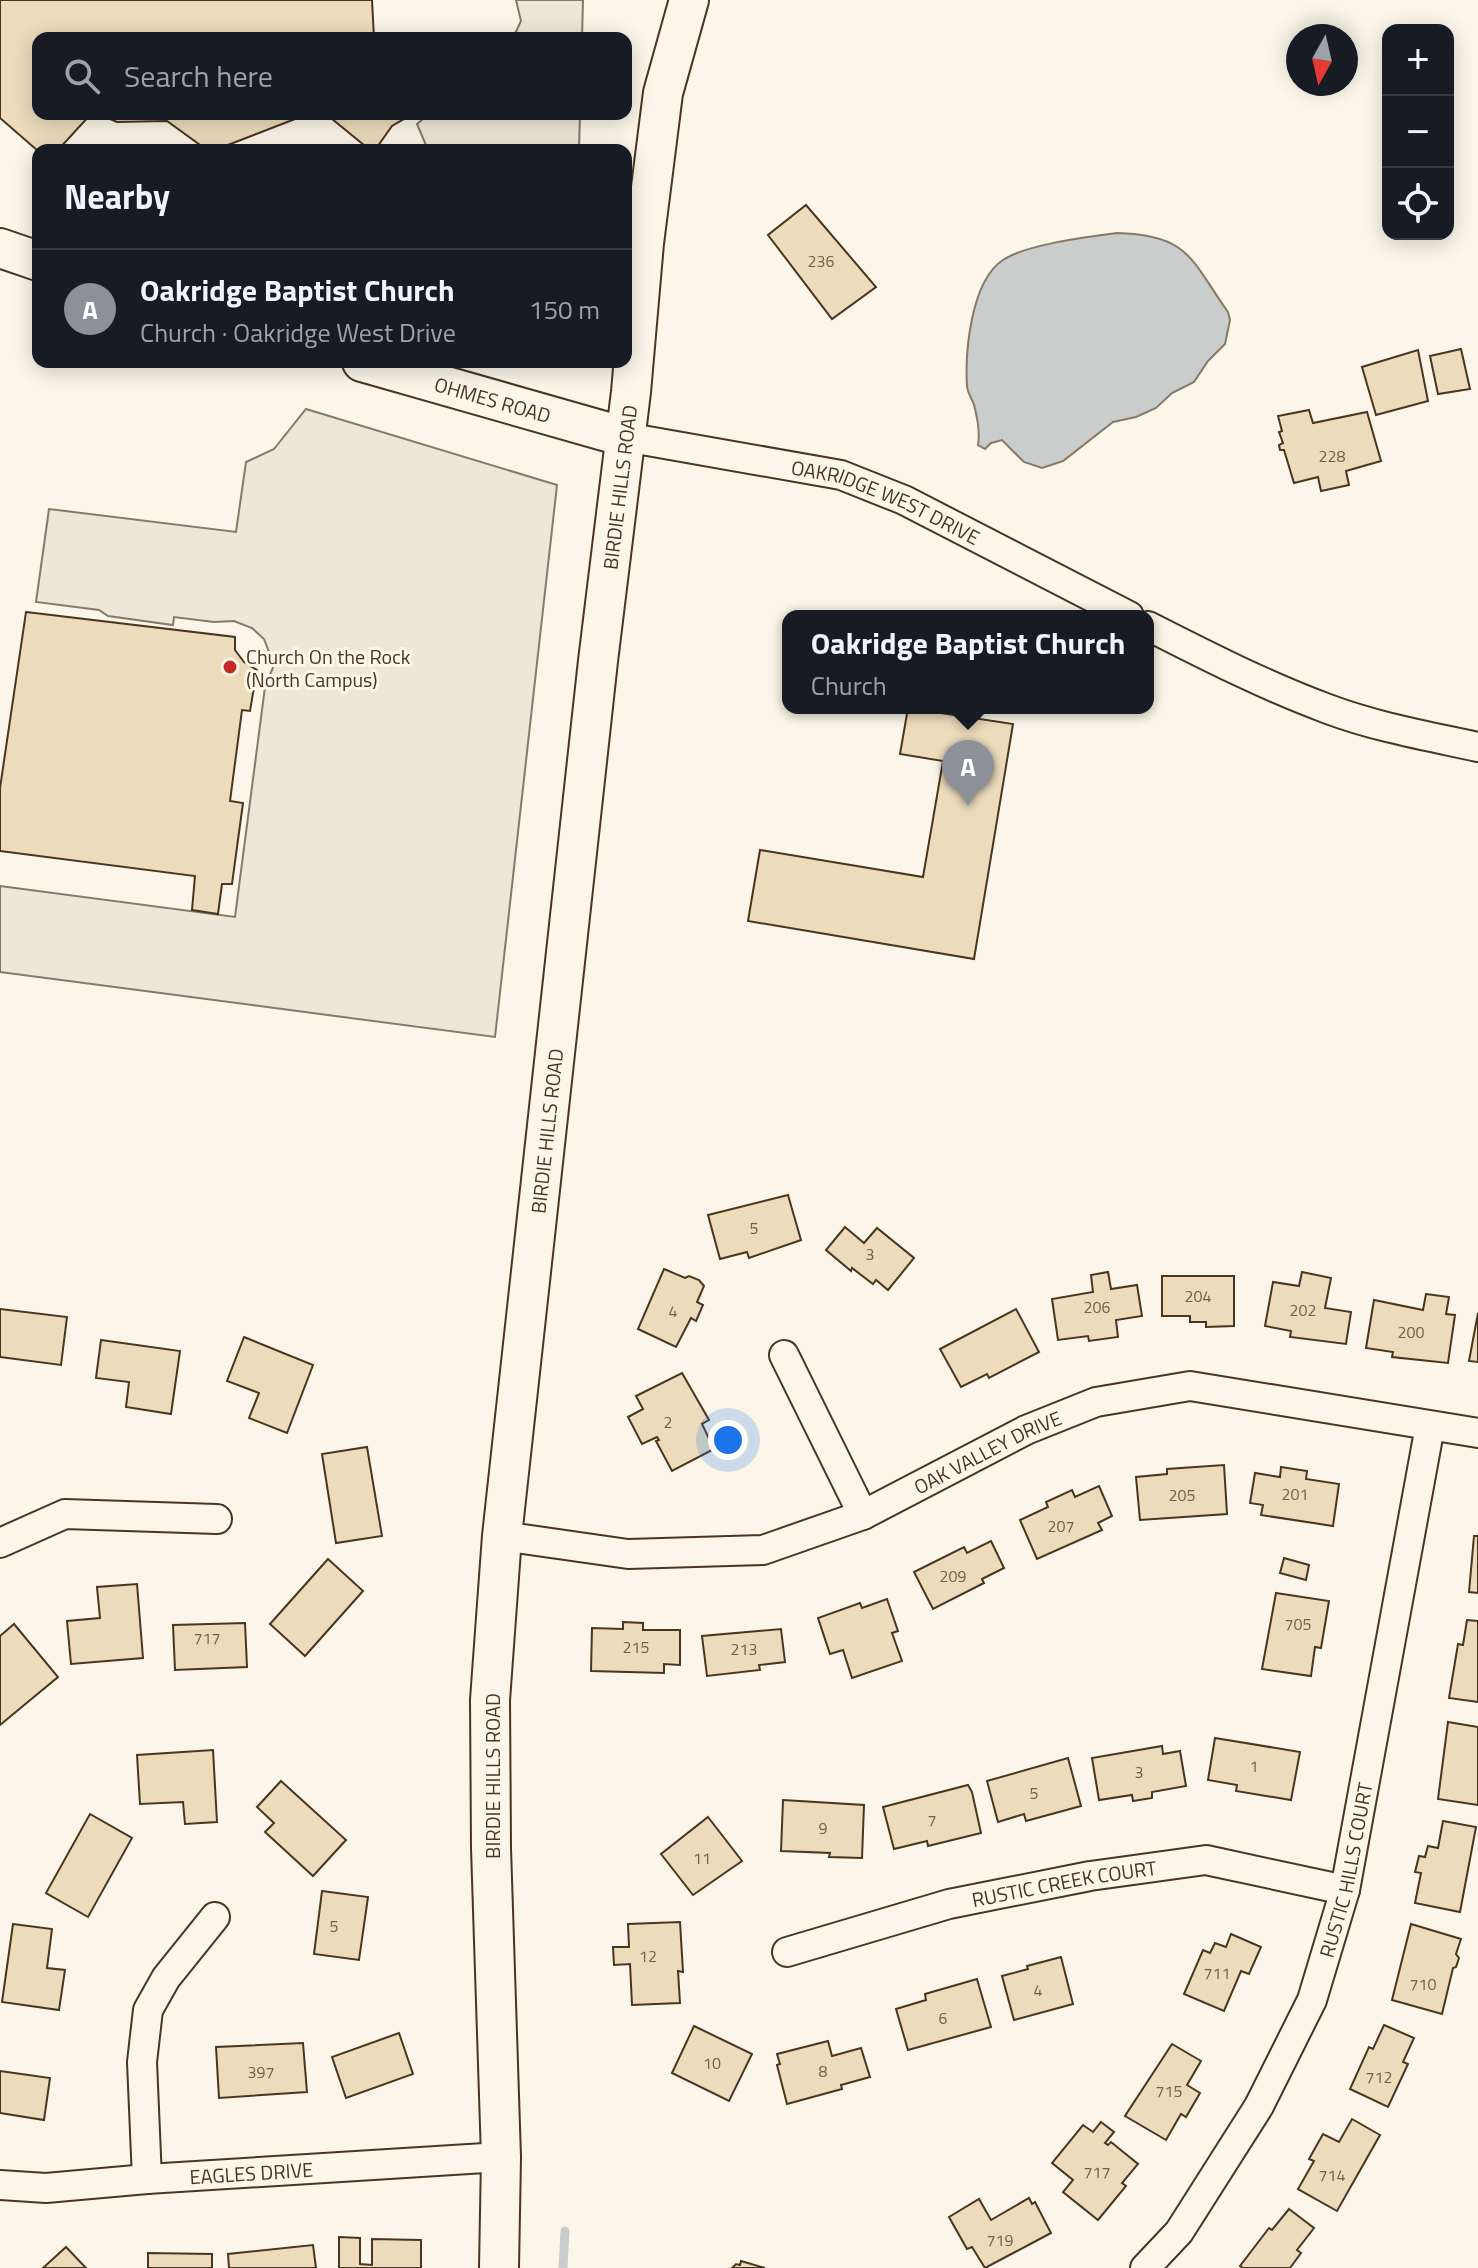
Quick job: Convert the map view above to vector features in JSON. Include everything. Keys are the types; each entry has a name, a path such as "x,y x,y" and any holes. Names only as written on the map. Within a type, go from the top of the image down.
{"main road":[{"name":"BIRDIE HILLS ROAD","path":"632,366 663,93 689,0"},
{"path":"0,248 32,259"},
{"name":"OHMES ROAD","path":"383,368 625,437"},
{"name":"BIRDIE HILLS ROAD","path":"499,2268 501,2157 491,1848 490,1700 502,1536 632,368"}],"street":[{"name":"OAKRIDGE WEST DRIVE","path":"625,437 841,475 904,500 1117,610"},
{"path":"1154,629 1244,675 1330,710 1395,729 1478,747"},
{"path":"784,1355 863,1515"},
{"name":"OAK VALLEY DRIVE","path":"502,1536 628,1554 763,1550 863,1515 1026,1430 1096,1402 1190,1386 1478,1433"},
{"name":"RUSTIC HILLS COURT","path":"1145,2268 1179,2232 1259,2106 1312,2000 1345,1890 1430,1426"},
{"path":"0,1543 65,1514 217,1519"},
{"name":"RUSTIC CREEK COURT","path":"787,1952 949,1904 1090,1876 1206,1860 1345,1890"},
{"path":"147,2179 142,2062 148,2010 166,1978 215,1917"},
{"name":"EAGLES DRIVE","path":"0,2185 46,2188 501,2157"}],"shaded area":[{"path":"516,0 583,0 582,32 516,32 521,21"},
{"path":"422,120 580,120 579,144 425,144 417,124"},
{"path":"1117,233 1160,239 1186,254 1228,312 1230,320 1225,344 1208,361 1194,382 1172,393 1156,408 1113,422 1063,461 1042,468 1024,462 1002,440 991,443 985,449 978,445 977,418 967,386 967,354 977,300 992,270 1003,260 1027,250"},
{"path":"306,409 557,485 495,1037 0,972 0,886 235,917 265,687 274,665 264,639 252,628 234,621 174,617 173,625 108,616 99,610 36,602 49,509 236,532 246,462 274,449"}],"building":[{"path":"0,0 372,0 374,32 32,32 32,120 86,120 64,144 32,146 0,118"},
{"path":"112,120 292,120 230,144 199,144 167,121"},
{"path":"333,120 402,120 392,126 379,144 363,144"},
{"path":"806,205 876,287 832,319 768,235"},
{"path":"1461,349 1470,389 1438,394 1430,356"},
{"path":"1418,350 1428,401 1376,415 1362,367"},
{"path":"1309,410 1313,423 1367,412 1381,461 1346,471 1349,485 1321,491 1318,477 1294,483 1284,450 1280,450 1279,445 1283,443 1278,416"},
{"path":"26,612 235,637 235,650 244,662 257,670 250,711 242,710 230,801 243,803 232,884 222,884 218,914 192,910 195,876 0,851 0,788"},
{"path":"907,714 947,714 1013,724 974,959 748,921 760,850 923,877 943,761 900,754"},
{"path":"788,1195 801,1240 749,1258 747,1252 720,1259 708,1215"},
{"path":"845,1227 864,1243 877,1228 914,1258 888,1290 876,1280 873,1284 852,1268 851,1271 826,1250"},
{"path":"664,1269 699,1280 704,1286 697,1302 703,1305 696,1321 691,1318 676,1347 638,1329"},
{"path":"1108,1272 1111,1289 1137,1285 1142,1316 1116,1320 1118,1337 1089,1341 1088,1336 1058,1340 1052,1299 1093,1292 1091,1275"},
{"path":"1302,1272 1331,1278 1325,1308 1351,1312 1346,1344 1290,1337 1291,1331 1265,1326 1273,1282 1299,1286"},
{"path":"1162,1276 1234,1276 1234,1326 1206,1327 1206,1322 1190,1322 1190,1316 1162,1316"},
{"path":"1426,1294 1449,1297 1446,1314 1455,1315 1448,1363 1392,1357 1393,1352 1366,1348 1374,1300 1423,1310"},
{"path":"0,1309 67,1317 61,1365 0,1357"},
{"path":"1016,1309 1039,1352 989,1378 987,1374 961,1387 940,1349"},
{"path":"1478,1313 1478,1362 1469,1361"},
{"path":"244,1337 313,1365 287,1433 249,1418 259,1393 227,1381"},
{"path":"101,1340 180,1351 171,1414 126,1407 129,1382 96,1378"},
{"path":"682,1373 709,1420 702,1424 714,1449 672,1471 656,1441 659,1440 657,1437 642,1444 628,1417 643,1409 636,1396"},
{"path":"367,1447 382,1536 336,1543 322,1454"},
{"path":"1224,1465 1227,1514 1140,1520 1136,1477 1167,1474 1167,1469"},
{"path":"1281,1467 1307,1471 1306,1479 1339,1484 1333,1526 1261,1515 1263,1505 1250,1503 1255,1473 1280,1477"},
{"path":"1099,1486 1112,1516 1098,1523 1102,1530 1037,1559 1020,1520 1048,1507 1046,1502 1072,1490 1075,1497"},
{"path":"1474,1536 1478,1536 1478,1593 1469,1592"},
{"path":"991,1541 1004,1568 982,1579 984,1583 933,1609 914,1572 964,1547 967,1553"},
{"path":"1284,1558 1309,1565 1306,1580 1280,1573"},
{"path":"328,1559 363,1591 305,1656 270,1624"},
{"path":"137,1584 143,1658 71,1664 67,1621 100,1618 97,1587"},
{"path":"1276,1593 1329,1601 1321,1648 1315,1647 1311,1676 1262,1669"},
{"path":"887,1599 898,1631 892,1633 902,1661 852,1678 843,1650 830,1654 818,1618 860,1603 862,1608"},
{"path":"1467,1620 1478,1621 1478,1702 1449,1698 1458,1644 1463,1645"},
{"path":"623,1622 643,1623 643,1630 680,1630 680,1665 664,1664 664,1673 591,1671 592,1628 623,1629"},
{"path":"245,1623 247,1667 175,1670 173,1625"},
{"path":"14,1624 58,1677 0,1725 0,1636"},
{"path":"781,1629 785,1662 759,1665 760,1670 707,1676 702,1636"},
{"path":"1448,1722 1478,1727 1478,1805 1438,1799"},
{"path":"1215,1738 1300,1752 1291,1800 1236,1791 1237,1785 1208,1780"},
{"path":"1162,1746 1163,1754 1180,1751 1186,1786 1152,1792 1152,1798 1133,1801 1132,1795 1099,1800 1092,1758"},
{"path":"213,1750 217,1822 185,1824 183,1802 140,1804 137,1755"},
{"path":"1068,1758 1081,1806 1026,1821 1024,1814 998,1822 987,1781"},
{"path":"281,1781 346,1840 313,1876 265,1832 274,1823 257,1807"},
{"path":"968,1785 981,1833 928,1846 927,1841 894,1849 883,1807"},
{"path":"783,1800 864,1805 862,1858 781,1851"},
{"path":"90,1814 132,1838 88,1917 46,1893"},
{"path":"708,1817 742,1861 693,1895 661,1854"},
{"path":"1443,1821 1476,1827 1460,1912 1415,1903 1421,1873 1415,1872 1419,1856 1425,1857 1428,1846 1438,1848"},
{"path":"322,1891 368,1897 359,1960 314,1954"},
{"path":"680,1922 683,1972 678,1971 680,2003 632,2005 630,1964 614,1965 613,1947 629,1947 628,1924"},
{"path":"13,1924 52,1929 47,1968 65,1970 59,2010 2,2002"},
{"path":"1411,1924 1461,1939 1456,1954 1459,1958 1453,1968 1442,2014 1392,2000"},
{"path":"1231,1934 1261,1947 1249,1974 1241,1971 1224,2011 1184,1994 1203,1950 1210,1953 1215,1943 1226,1947"},
{"path":"1061,1957 1073,2004 1014,2020 1002,1976"},
{"path":"977,1979 991,2027 908,2050 896,2009 926,2000 925,1994"},
{"path":"1384,2025 1414,2038 1403,2062 1408,2064 1388,2107 1350,2089 1369,2047 1373,2049"},
{"path":"694,2026 752,2054 729,2101 672,2073"},
{"path":"399,2033 413,2074 346,2098 332,2057"},
{"path":"828,2041 832,2056 861,2048 870,2077 841,2085 842,2089 787,2104 777,2054"},
{"path":"303,2043 307,2092 219,2098 216,2047"},
{"path":"1172,2044 1201,2061 1187,2085 1200,2093 1186,2117 1181,2114 1166,2140 1125,2116"},
{"path":"0,2071 50,2078 44,2120 0,2113"},
{"path":"1352,2119 1380,2135 1337,2211 1298,2189 1314,2161 1309,2159 1323,2134 1339,2142"},
{"path":"1101,2122 1114,2132 1105,2143 1108,2145 1111,2142 1138,2164 1122,2183 1126,2186 1098,2220 1063,2192 1073,2180 1052,2163 1083,2125 1093,2132"},
{"path":"1029,2198 1032,2204 1035,2202 1051,2233 985,2268 972,2247 967,2249 949,2217 979,2199 991,2220"},
{"path":"1289,2209 1314,2228 1297,2250 1301,2253 1290,2268 1240,2266 1269,2228 1272,2230"},
{"path":"339,2237 360,2238 360,2264 372,2265 372,2239 421,2240 421,2268 339,2268"},
{"path":"313,2245 316,2268 229,2268 228,2254"},
{"path":"66,2247 86,2268 43,2268"},
{"path":"148,2253 212,2254 212,2268 148,2268"},
{"path":"741,2261 765,2268 732,2268 740,2265"}],"waterway":[{"path":"563,2268 565,2231"}],"place":[{"name":"Church On the Rock (North Campus)","path":"230,667"},
{"name":"Oakridge Baptist Church","path":"968,806"}]}
